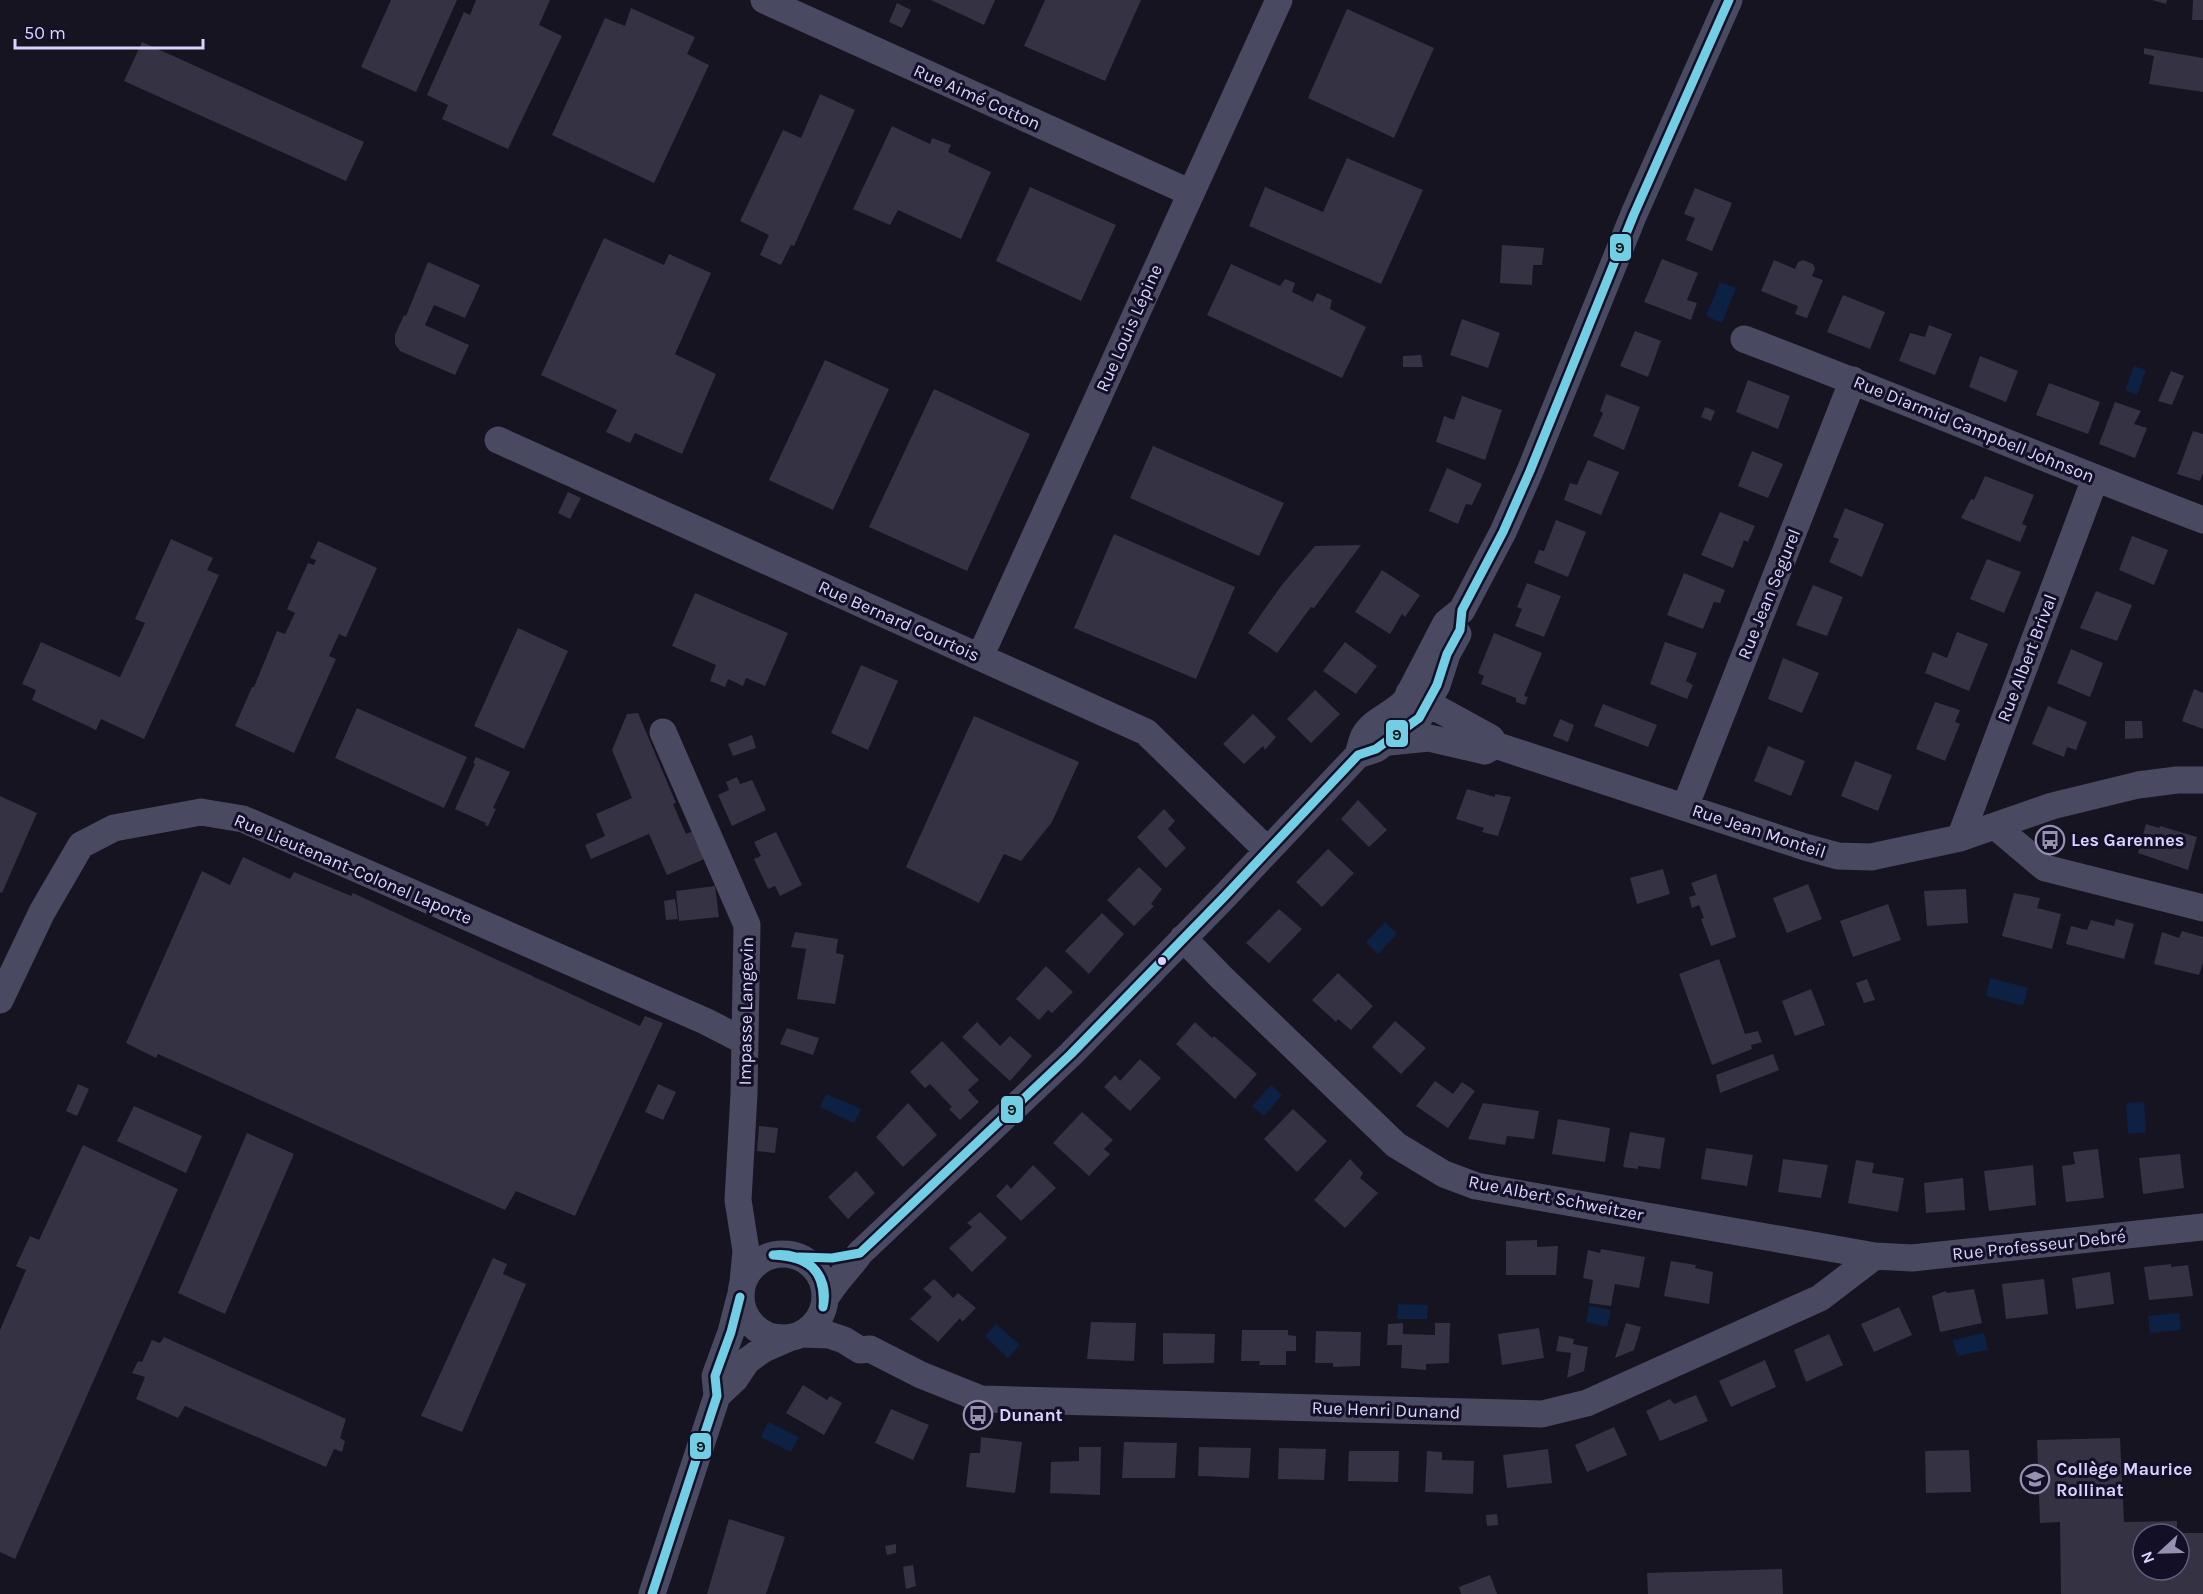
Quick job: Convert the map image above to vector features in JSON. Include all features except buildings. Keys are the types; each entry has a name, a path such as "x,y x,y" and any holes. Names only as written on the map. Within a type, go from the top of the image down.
{"street":[{"name":"Rue Aimé Cotton","path":"764,0 1191,194"},
{"name":"Rue Louis Lépine","path":"980,657 1279,0"},
{"path":"652,1594 717,1396 735,1379 747,1361 762,1350 794,1337 814,1325 822,1313 832,1287 860,1253 1071,1053 1183,938 1358,755 1365,734 1382,719 1437,686 1447,654 1460,630 1462,610 1503,532 1521,491 1634,214 1729,0"},
{"name":"Rue Diarmid Campbell Johnson","path":"1744,339 1853,380 2095,479 2203,520"},
{"name":"Rue Jean Segurel","path":"1685,807 1853,380"},
{"name":"Rue Bernard Courtois","path":"498,440 1146,732 1267,850"},
{"name":"Rue Albert Brival","path":"1960,838 2095,479"},
{"path":"1358,755 1376,749 1419,718 1418,698"},
{"name":"Rue Jean Monteil","path":"1418,698 1491,738 1495,745 1838,856 1871,857 1960,838 2052,806 2138,785 2177,780 2203,780"},
{"name":"Impasse Langevin","path":"663,732 747,926 744,1094 738,1200 746,1251 741,1290 731,1332 715,1376 717,1396"},
{"name":"Rue Jean Monteil","path":"1384,742 1429,738 1485,751 1495,745"},
{"name":"Rue Lieutenant-Colonel Laporte","path":"0,1000 42,912 81,845 114,828 201,812 243,819 694,1016 744,1041"},
{"path":"1995,826 2045,868 2203,908"},
{"name":"Rue Albert Schweitzer","path":"1183,938 1396,1145 1444,1174 1476,1186 1875,1256"},
{"path":"738,1200 753,1224 768,1241 812,1265 821,1277 825,1302"},
{"name":"Rue Professeur Debré","path":"1875,1256 1912,1258 2203,1227"},
{"path":"794,1337 772,1337 751,1324 743,1311 741,1290 750,1269 761,1259 770,1255 832,1258 860,1253"},
{"name":"Rue Henri Dunand","path":"794,1337 829,1335 844,1340 860,1350 870,1349 921,1375 981,1399 1542,1414 1587,1403 1820,1298 1875,1256"},
{"name":"Rue Henri Dunand","path":"825,1302 836,1316 865,1338 870,1349"}],"water":[{"path":"1720,282 1736,288 1722,323 1706,316"},
{"path":"2134,366 2146,370 2137,395 2125,390"},
{"path":"1385,922 1397,934 1378,954 1366,942"},
{"path":"1990,978 2028,988 2023,1006 1986,996"},
{"path":"1271,1085 1282,1095 1264,1116 1252,1106"},
{"path":"826,1094 861,1109 854,1123 820,1107"},
{"path":"2144,1102 2146,1132 2128,1134 2126,1103"},
{"path":"1398,1304 1428,1305 1427,1319 1397,1319"},
{"path":"1589,1306 1611,1310 1607,1327 1586,1322"},
{"path":"2179,1313 2181,1330 2150,1333 2148,1316"},
{"path":"996,1324 1020,1345 1008,1358 985,1336"},
{"path":"1984,1333 1988,1350 1957,1356 1953,1340"},
{"path":"768,1422 799,1437 791,1452 761,1437"}],"transit line":[{"name":"9","path":"799,1257 832,1258 860,1253 1071,1054 1358,755 1376,749 1419,718 1437,685 1447,654 1460,630 1462,610 1503,532 1530,471 1634,214 1729,0"},
{"name":"9","path":"773,1255 796,1259 812,1267 821,1283 823,1307"},
{"name":"9","path":"773,1255 795,1257 813,1267 823,1284 823,1307"},
{"name":"9","path":"652,1594 717,1396 715,1376 731,1332 740,1297"}],"place":[{"name":"Les Garennes","path":"2050,840"},
{"name":"Dunant","path":"978,1415"},
{"name":"Collège Maurice Rollinat","path":"2035,1479"}]}
